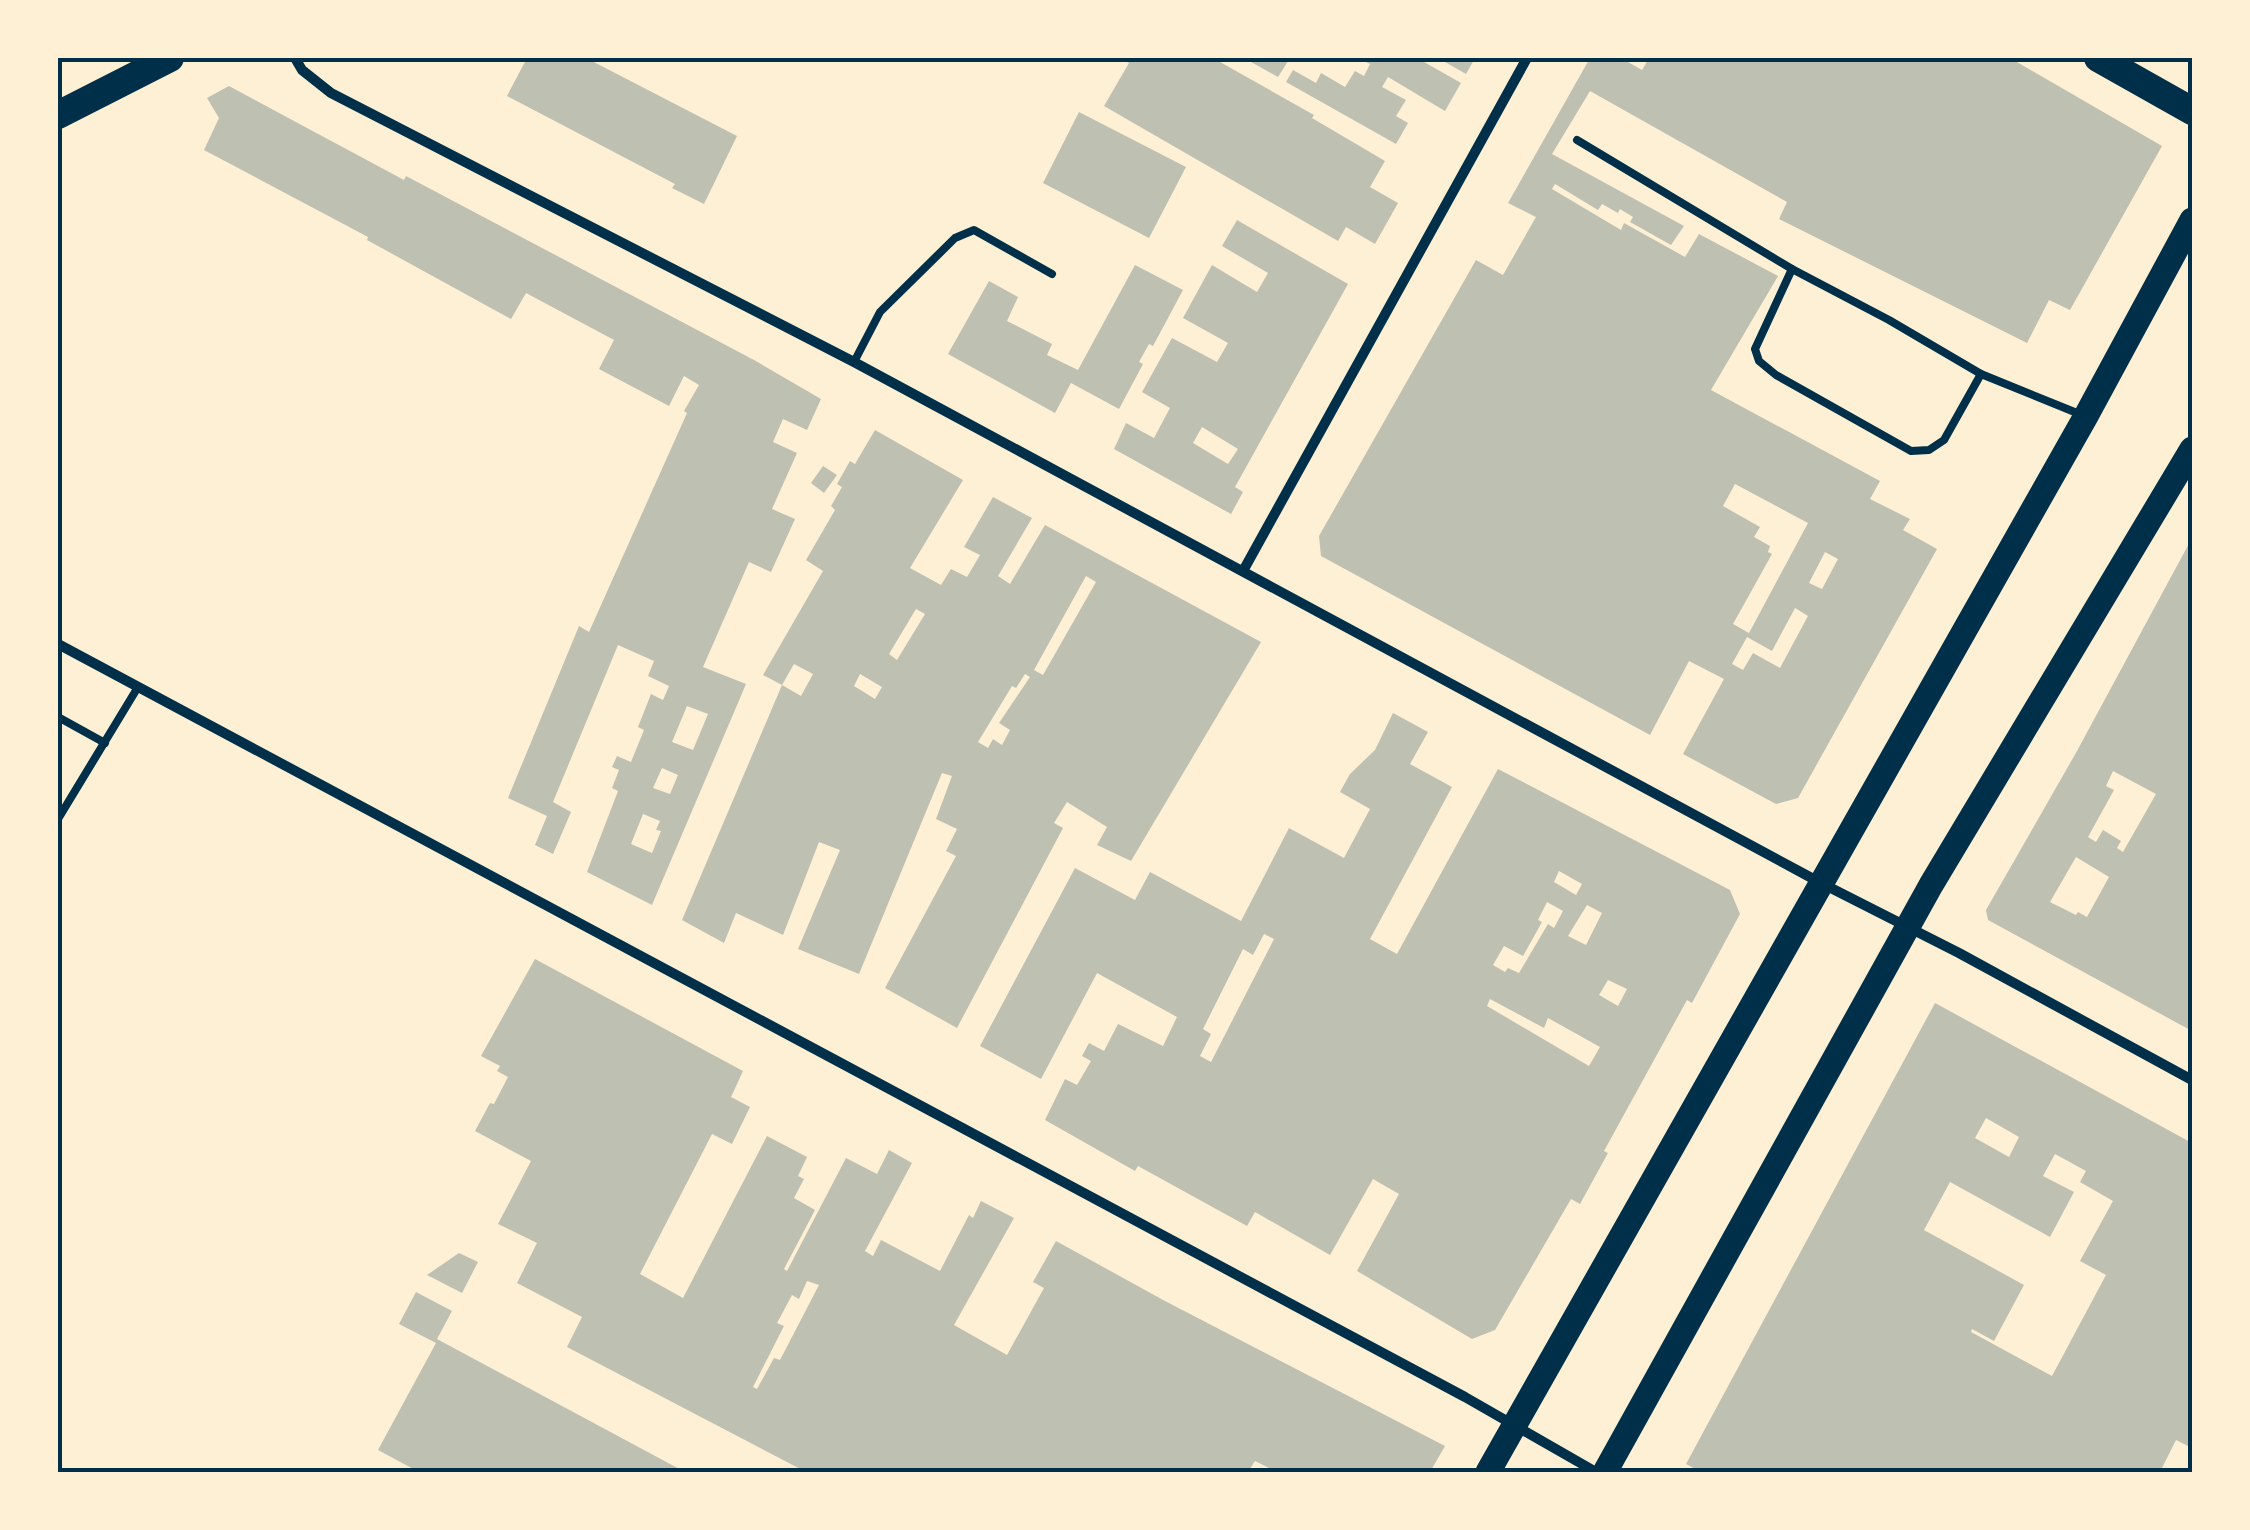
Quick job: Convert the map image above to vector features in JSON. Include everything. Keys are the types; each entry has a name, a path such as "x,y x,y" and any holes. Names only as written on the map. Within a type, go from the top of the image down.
{"highway":[{"path":"58,115 170,58"},
{"path":"2098,58 2192,111"}],"main road":[{"path":"1488,1472 2086,416 2192,220"},
{"path":"1605,1472 1906,928 2192,449"}],"street":[{"path":"295,58 302,70 331,93 854,362 2192,1080"},
{"path":"1243,571 1527,58"},
{"path":"58,644 1448,1388 1596,1472"}],"lane":[{"path":"1578,140 1792,269 1982,374 2086,416"},
{"path":"854,362 880,312 955,238 974,230 1052,274"},
{"path":"1792,269 1755,348 1759,360 1776,374 1910,451 1929,450 1944,440 1982,374"},
{"path":"58,820 138,687"},
{"path":"58,717 105,743"}],"building":[{"path":"527,58 586,58 737,136 704,204 672,188 675,184 507,96"},
{"path":"1119,58 1213,58 1385,161 1370,187 1398,203 1375,244 1346,227 1338,241 1104,106 1129,63"},
{"path":"1244,58 1290,58 1278,77"},
{"path":"1358,58 1417,58 1461,83 1445,111 1388,77 1382,87 1406,100 1396,116 1408,123 1396,144 1286,82 1293,70 1316,83 1321,73 1345,87 1355,71 1364,76 1370,64"},
{"path":"1438,58 1475,58 1466,74"},
{"path":"1590,58 1621,58 1642,70 1649,58 2010,58 2162,146 2070,310 2049,300 2027,343 1779,219 1787,202 1590,91 1552,154 1684,226 1671,245 1630,222 1633,217 1620,209 1618,213 1602,204 1598,210 1555,184 1552,189 1621,230 1624,223 1685,257 1699,234 1778,276 1711,390 1880,481 1870,499 1910,519 1903,530 1937,549 1798,798 1776,804 1683,754 1724,679 1689,661 1650,735 1321,556 1319,536 1476,260 1503,275 1536,217 1508,203","holes":["1735,484 1808,523 1749,633 1733,624 1772,554 1768,552 1770,546 1754,537 1760,527 1723,506","1825,552 1838,559 1822,589 1809,583","1795,608 1808,616 1780,668 1753,653 1743,670 1732,664 1747,637 1772,651"]},
{"path":"229,86 404,180 406,176 821,399 807,430 783,419 773,442 797,453 772,509 795,519 771,572 749,562 703,667 746,684 652,905 587,872 618,791 612,788 619,770 612,767 617,756 631,762 644,730 638,727 651,694 663,700 669,686 648,676 654,661 618,645 553,802 571,812 553,854 535,845 547,816 508,798 579,626 589,632 687,413 684,411 699,385 684,376 669,406 599,369 614,340 526,293 511,319 204,150 219,118 207,98","holes":["687,706 708,714 693,750 672,742","662,768 678,775 670,794 653,788","643,814 660,821 656,830 661,831 652,853 631,844"]},
{"path":"1079,112 1186,167 1149,238 1043,183"},
{"path":"1237,220 1348,284 1235,487 1243,492 1231,514 1114,449 1126,423 1154,438 1170,408 1142,392 1172,338 1217,362 1228,343 1183,318 1212,265 1257,292 1268,273 1222,246","holes":["1202,427 1238,449 1228,464 1193,443"]},
{"path":"1135,265 1183,290 1153,346 1149,344 1139,362 1143,364 1119,409 1071,383 1055,413 948,354 989,281 1018,297 1007,321 1052,344 1047,355 1078,370"},
{"path":"875,430 963,480 910,568 941,585 951,569 967,577 980,555 964,547 993,497 1032,518 998,576 1010,584 1045,525 1261,642 1131,861 1097,845 1107,827 1067,802 1054,823 1063,828 957,1028 885,988 956,856 946,851 957,829 936,819 952,776 942,773 859,974 798,949 840,850 819,842 783,935 736,913 724,943 682,920 782,685 763,675 823,571 806,560 835,510 831,506 842,487 837,484 850,461 855,464","holes":["1086,576 1096,582 1043,675 1034,670","916,609 925,614 897,660 889,654","794,664 813,674 801,696 782,685","860,674 882,687 875,699 854,686","1025,674 1030,677 999,723 1010,730 1002,745 993,739 988,748 978,742 1012,686 1016,688"]},
{"path":"823,466 837,475 824,493 811,483"},
{"path":"2192,538 2192,1031 1988,920 1986,910","holes":["2113,771 2156,794 2123,852 2117,848 2121,841 2103,830 2096,842 2088,837 2114,790 2106,786","2076,857 2109,877 2087,917 2050,902"]},
{"path":"1393,713 1428,732 1410,764 1452,787 1370,939 1397,954 1498,769 1730,890 1740,914 1692,1003 1687,1000 1604,1151 1608,1153 1580,1204 1571,1199 1495,1330 1472,1339 1357,1271 1399,1194 1373,1179 1330,1255 1255,1212 1247,1226 1138,1166 1135,1171 1045,1120 1065,1079 1077,1085 1091,1061 1082,1056 1089,1043 1104,1051 1118,1024 1163,1046 1177,1017 1097,973 1041,1079 980,1046 1075,868 1135,900 1150,872 1241,921 1289,828 1344,858 1370,809 1340,792 1350,774 1375,750","holes":["1559,871 1582,884 1576,895 1554,882","1547,902 1563,911 1554,928 1548,924 1519,973 1508,968 1505,972 1493,965 1504,946 1523,956 1542,922 1538,920","1587,905 1602,913 1586,945 1568,936","1264,934 1274,939 1211,1062 1200,1056 1211,1034 1203,1029 1243,949 1253,955","1608,980 1627,989 1618,1006 1599,995","1490,999 1544,1028 1548,1018 1600,1047 1589,1066 1487,1006"]},
{"path":"535,959 743,1071 731,1097 750,1107 732,1144 712,1134 640,1274 683,1298 767,1136 807,1157 798,1176 804,1179 794,1198 815,1210 784,1269 787,1271 846,1158 877,1174 889,1150 912,1163 865,1251 873,1256 881,1240 940,1271 969,1215 973,1218 981,1201 1014,1218 954,1325 1007,1355 1044,1288 1033,1282 1056,1241 1445,1446 1430,1472 1277,1472 1255,1461 1248,1472 806,1472 567,1347 582,1317 517,1283 537,1243 498,1224 531,1161 475,1131 508,1077 497,1071 500,1066 481,1056","holes":["807,1281 819,1285 780,1360 774,1358 757,1389 753,1387 784,1326 777,1323 792,1295 799,1299"]},
{"path":"1935,1003 2192,1143 2192,1448 2176,1440 2160,1472 1701,1472 1686,1464","holes":["1986,1118 2019,1137 2009,1157 1975,1138","2055,1154 2086,1171 2080,1182 2113,1201 2080,1261 2106,1275 2052,1376 1971,1332 1972,1329 1994,1341 2024,1285 1924,1230 1950,1182 2050,1237 2074,1192 2043,1176"]},
{"path":"459,1253 478,1262 462,1293 427,1275"},
{"path":"416,1292 452,1311 437,1339 685,1472 419,1472 378,1450 436,1343 399,1324"}]}
